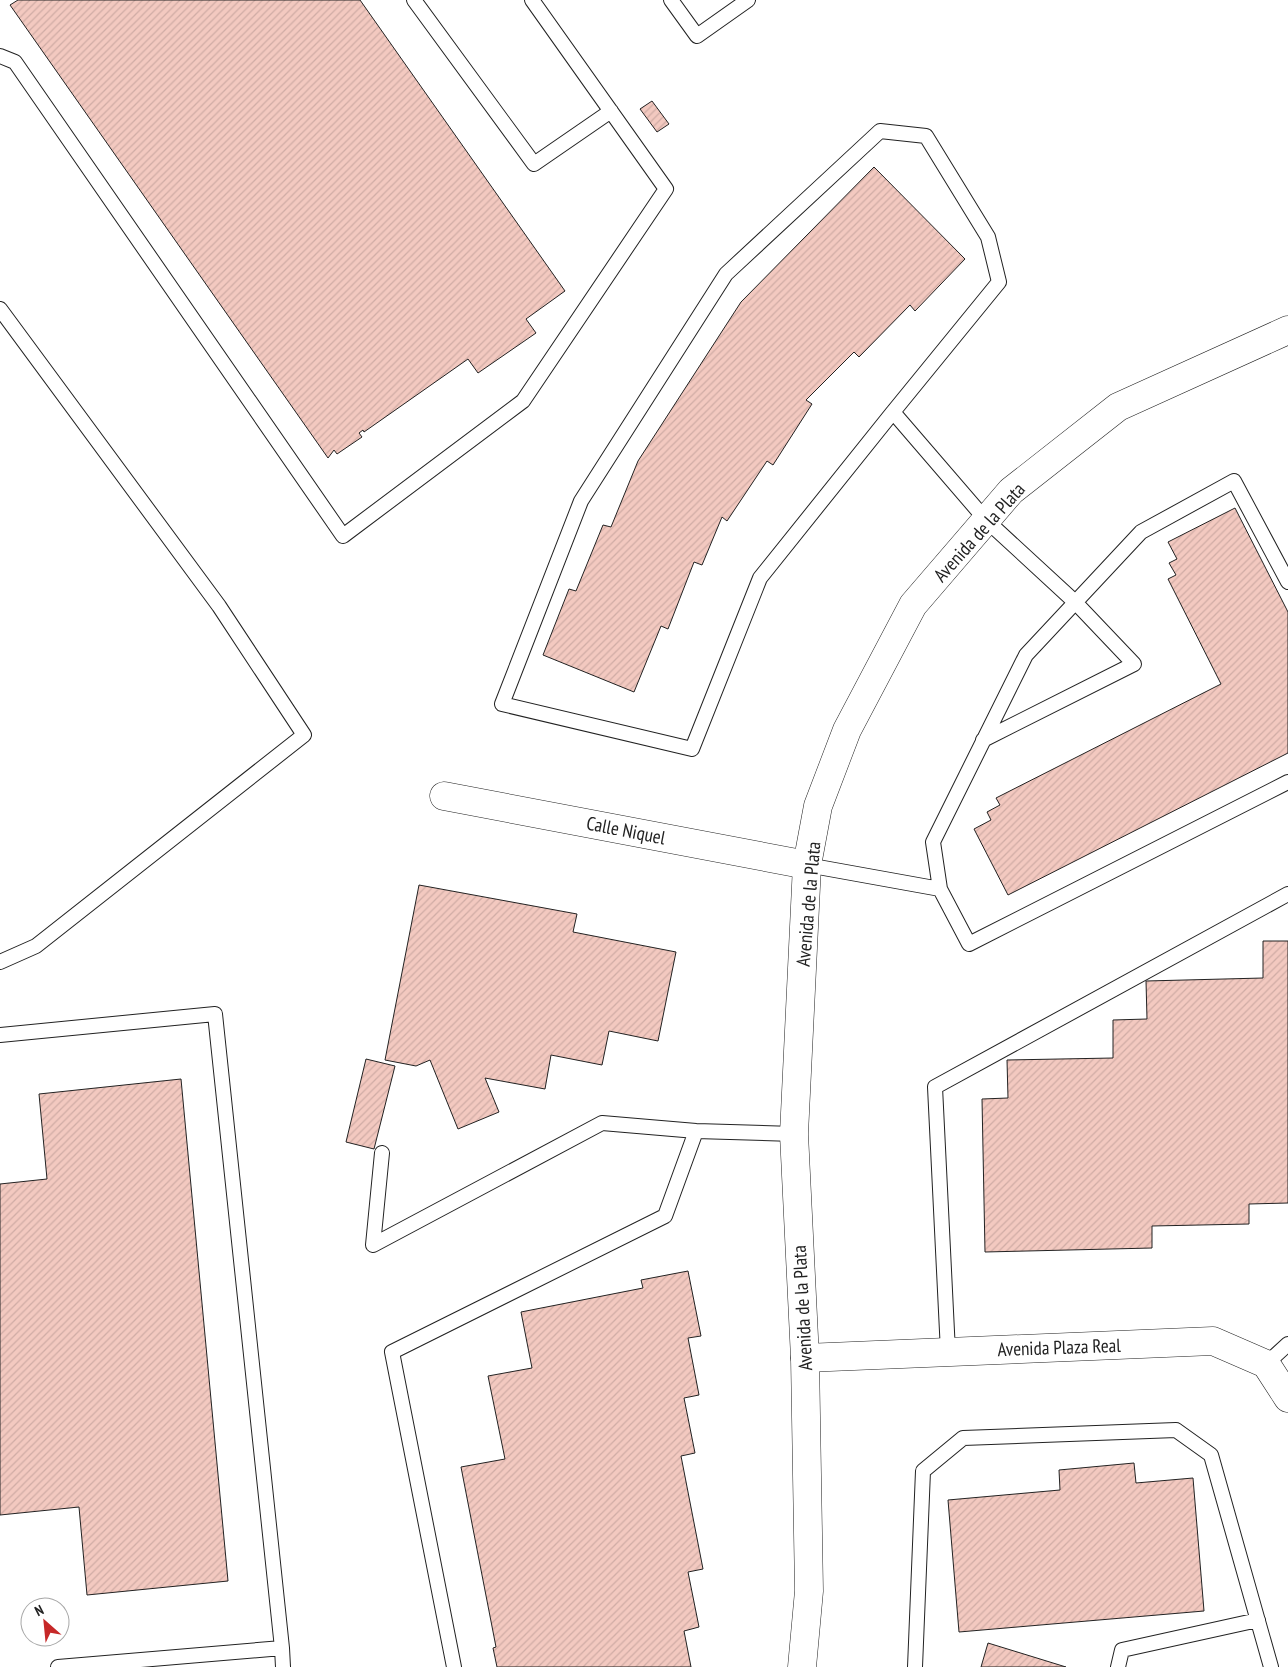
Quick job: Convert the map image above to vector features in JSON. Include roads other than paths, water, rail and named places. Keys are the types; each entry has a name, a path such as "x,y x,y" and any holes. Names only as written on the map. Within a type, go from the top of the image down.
{"street":[{"name":"Avenida de la Plata","path":"802,1667 808,1591 806,1358 794,1134 807,865 818,806 846,730 913,605 1011,491 1118,407 1288,330"},
{"name":"Calle Niquel","path":"444,796 807,865"},
{"name":"Avenida Plaza Real","path":"806,1358 1213,1341 1266,1364"},
{"path":"1266,1364 1288,1398"}],"lane":[{"path":"414,0 534,164 611,111"},
{"path":"0,56 16,62 344,536 523,401 666,188 532,0"},
{"path":"671,0 697,36 748,0"},
{"path":"880,131 926,136 988,237 999,282 893,412 760,578 692,749 502,704 581,501 726,274 880,131"},
{"path":"0,309 220,606 304,735 36,946 0,962"},
{"path":"893,412 986,520 1075,602 1134,664 983,740"},
{"path":"1288,582 1234,481 1142,532 1026,654 933,842 940,889 969,944 1288,782"},
{"path":"807,865 940,889"},
{"path":"948,1352 935,1087 1288,894"},
{"path":"0,1035 216,1014 283,1667"},
{"path":"382,1154 374,1245 602,1123 696,1131 794,1134"},
{"path":"454,1667 392,1352 665,1216 696,1131"},
{"path":"1266,1364 1288,1344"},
{"path":"915,1667 924,1471 964,1438 1176,1430 1211,1455 1271,1667"},
{"path":"1118,1667 1122,1650 1258,1620"},
{"path":"58,1667 282,1648"}]}
